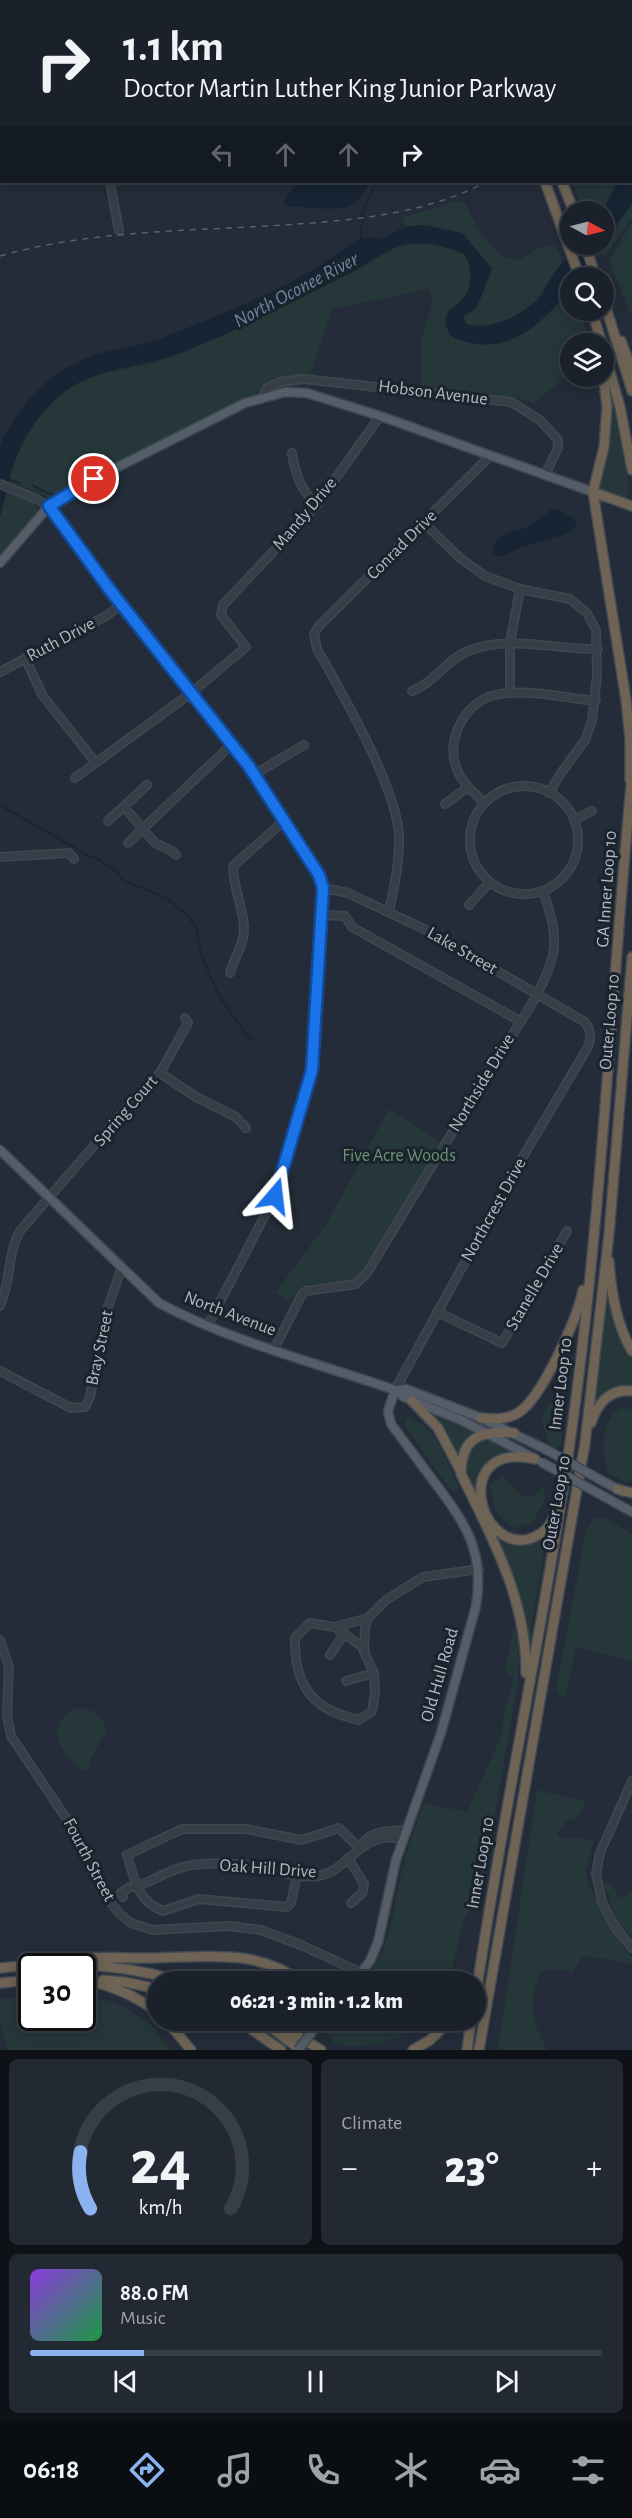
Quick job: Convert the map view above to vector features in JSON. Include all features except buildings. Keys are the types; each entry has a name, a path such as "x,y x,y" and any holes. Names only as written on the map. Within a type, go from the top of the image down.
{"highway":[{"path":"545,183 576,267"},
{"path":"562,183 570,201"},
{"path":"595,321 621,407 632,470"},
{"path":"610,321 632,391"},
{"path":"613,321 632,370"},
{"path":"605,387 607,407 604,447 593,492 626,700 630,740 630,793"},
{"path":"593,492 632,506"},
{"path":"630,793 632,775"},
{"name":"GA Inner Loop 10","path":"616,987 630,793"},
{"name":"Outer Loop 10","path":"479,2050 585,1443 609,1234 632,957"},
{"name":"Inner Loop 10","path":"481,1960 562,1491 581,1365 616,987"},
{"path":"609,1234 613,1296 618,1317 632,1351"},
{"path":"481,1418 502,1419 514,1414 525,1408 537,1393 573,1324 582,1296 593,1238"},
{"path":"585,1443 594,1413 600,1403 615,1392 632,1391"},
{"path":"412,1401 438,1428 510,1581 521,1615 526,1648 525,1703"},
{"path":"461,1474 466,1449 476,1437 486,1432 514,1433"},
{"path":"538,1460 509,1456 494,1462 483,1476 480,1486 481,1500 495,1529 517,1540 539,1535 553,1518 562,1491"},
{"path":"617,1489 632,1495"},
{"path":"96,1958 223,1956 273,1964 287,1971"},
{"path":"477,1971 481,1960"},
{"path":"479,1971 481,1960"},
{"path":"96,1965 147,1972"},
{"path":"0,1968 18,1966"},
{"path":"96,1980 147,1987"},
{"path":"0,1983 18,1981"},
{"path":"96,1983 117,1989 147,2005"},
{"path":"485,2050 489,1994"},
{"path":"175,2031 191,2050"},
{"path":"254,2031 281,2050"},
{"path":"275,2031 300,2050"},
{"path":"290,2031 321,2050"},
{"path":"413,2050 439,2031"},
{"path":"467,2050 470,2031"}],"main road":[{"path":"0,563 49,506 82,485 226,412 263,396 285,392 307,393 380,416 593,492"},
{"name":"North Avenue","path":"0,1150 159,1303 208,1325 395,1390 412,1401 486,1432 632,1512"},
{"name":"North Avenue","path":"395,1390 406,1389 481,1418 547,1450 617,1489"},
{"name":"Old Hull Road","path":"363,1971 378,1942 404,1834 437,1745 453,1690 476,1606 479,1569 473,1542 463,1521 391,1424 388,1408 395,1390"},
{"path":"300,2050 314,2031"}],"street":[{"path":"110,183 119,231"},
{"name":"Hobson Avenue","path":"263,396 267,388 280,382 304,379 512,402 540,420 558,440 557,451 545,475"},
{"name":"Mandy Drive","path":"191,693 246,647 221,615 223,605 316,506 380,416"},
{"path":"292,453 296,474 303,491 316,506"},
{"name":"Conrad Drive","path":"389,912 398,858 399,833 391,800 377,767 317,649 314,633 490,456"},
{"path":"0,484 49,506 121,605 255,774 319,875 323,888 309,1083 275,1196 208,1325"},
{"path":"33,497 41,508 40,517"},
{"path":"424,523 460,558 485,576 520,590 570,599 586,613 596,630 598,649 596,701 592,722 585,740 549,793"},
{"path":"510,692 510,643 520,590"},
{"name":"Ruth Drive","path":"0,672 106,616 121,605"},
{"path":"412,691 422,688 447,663 468,651 489,645 510,643 577,650 598,649"},
{"path":"25,658 43,696 96,763"},
{"path":"485,803 468,787 456,768 453,752 457,728 466,714 479,702 493,695 510,692 596,701"},
{"path":"75,778 191,693"},
{"path":"128,843 232,744"},
{"path":"255,774 304,745"},
{"path":"108,820 147,785"},
{"path":"518,786 534,787 549,793 567,808 574,820 578,837 576,854 569,870 558,883 543,891 527,895 510,893 489,883 476,865 470,844 473,822 485,803 502,790 518,786"},
{"path":"445,804 468,787"},
{"path":"123,807 155,843 176,855"},
{"path":"574,820 592,811"},
{"path":"230,973 243,944 244,929 240,900 231,873 234,865 285,820"},
{"path":"0,857 60,852 69,853 74,859"},
{"path":"469,905 489,883"},
{"name":"Lake Street","path":"323,888 348,893 428,931 585,1022 590,1031"},
{"name":"Northside Drive","path":"274,1349 302,1294 306,1291 356,1284 367,1274 520,1021 546,974 554,944 552,918 543,891"},
{"path":"322,915 345,916 352,927 520,1021"},
{"name":"Spring Court","path":"0,1306 17,1236 27,1221 160,1073 188,1023 185,1018"},
{"name":"Northcrest Drive","path":"395,1390 518,1166 588,1047 591,1039 590,1031"},
{"path":"160,1073 196,1097 236,1117 246,1128"},
{"name":"Stanelle Drive","path":"437,1312 502,1343 567,1231"},
{"name":"Bray Street","path":"0,1371 71,1408 85,1407 90,1397 107,1310 122,1267"},
{"path":"368,1618 335,1627 310,1623 296,1638 295,1660 300,1676 316,1701 339,1716 360,1720 372,1711 375,1694 374,1673 365,1648 365,1627 368,1618 386,1600 423,1577 479,1569"},
{"path":"335,1627 365,1648"},
{"path":"330,1655 344,1634"},
{"name":"Fourth Street","path":"0,1640 9,1667 7,1715 11,1736 56,1801 85,1851 104,1894 119,1913 131,1923 152,1930 229,1926 261,1930 301,1945 358,1971"},
{"path":"346,1680 374,1673"},
{"path":"632,1781 600,1853 596,1874 602,1902 615,1927 632,1948"},
{"path":"297,1874 291,1903 287,1907 199,1899 163,1911 148,1905 136,1887 127,1855 183,1828 246,1829 302,1840 339,1828 359,1848"},
{"name":"Oak Hill Drive","path":"136,1887 191,1865 242,1865 316,1876 330,1872 359,1848 365,1838 375,1833 404,1834"},
{"path":"348,1858 364,1884 363,1892 351,1903"}],"green space":[{"path":"573,183 617,183 608,201 580,201"},
{"path":"456,201 465,203 485,239 500,254 518,260 541,247 551,246 557,247 563,263 538,298 523,311 495,324 476,326 466,324 463,317 477,307 492,268 462,233 428,225 406,227 402,218"},
{"path":"632,203 632,218 614,244 614,229"},
{"path":"632,222 632,317 614,272 614,267 609,260"},
{"path":"407,245 453,248 467,257 471,277 467,291 461,301 449,309 456,339 475,343 492,343 521,335 546,316 560,301 560,321 582,321 587,333 560,333 560,382 533,404 516,397 421,390 421,339 432,305 430,289 332,309 310,377 279,379 249,397 54,498 46,498 46,496 8,480 18,453 32,428 49,406 71,387 88,378 150,364 179,354 270,313 391,250"},
{"path":"610,397 613,397 624,449 628,477 627,499 600,490 599,486"},
{"path":"0,487 30,498 38,510 0,557"},
{"name":"Five Acre Woods","path":"389,1109 444,1145 362,1275 353,1283 308,1284 289,1300 275,1293 327,1223"},
{"path":"606,1292 610,1292 632,1356 632,1388 597,1403 595,1401"},
{"path":"564,1395 562,1441 560,1446 554,1448 545,1432 543,1417 549,1405"},
{"path":"620,1408 632,1409 632,1481 628,1483 609,1474 604,1448 609,1421"},
{"path":"428,1411 481,1432 460,1463 428,1413"},
{"path":"409,1417 427,1429 440,1445 458,1485 458,1491 455,1493 406,1428 405,1420"},
{"path":"486,1435 519,1454 493,1461 480,1472 476,1479 475,1488 478,1498 504,1538 546,1532 550,1534 531,1652 529,1652 527,1637 464,1473 468,1449","holes":["545,1543 547,1544 532,1633 530,1633"]},
{"path":"502,1476 517,1492 526,1496 532,1497 544,1485 545,1499 533,1522 514,1528 499,1514 494,1504 490,1484"},
{"path":"598,1517 632,1534 632,1662 576,1647 565,1698 559,1695 556,1689 586,1531 592,1520"},
{"path":"513,1627 518,1636 518,1682 485,1871 479,1891 464,1919 451,1971 372,1971 386,1942 404,1860 424,1803 467,1812 502,1735 504,1713 514,1677 505,1672"},
{"path":"75,1708 87,1709 96,1713 105,1726 106,1732 89,1761 92,1766 83,1771 68,1757 58,1740 59,1723"},
{"path":"537,1790 586,1802 578,1818 565,1822 557,1834 562,1839 581,1837 594,1841 588,1865 589,1885 621,1943 632,1957 632,1964 586,1956 580,1959 573,1972 554,1969 540,1973 533,2002 535,2022 548,2050 498,2050"},
{"path":"610,1882 620,1899 632,1892 632,1938 618,1923 604,1884"},
{"path":"18,1998 18,2031 96,2031 96,1998 116,2003 147,2021 147,2031 156,2031 170,2050 8,2050 0,2022 0,1999"},
{"path":"328,2031 408,2031 382,2043 359,2046 335,2044"}],"water":[{"path":"297,183 369,183 355,203 346,207 311,208 288,206 283,202"},
{"path":"617,183 632,183 632,203 614,228 614,201 608,201"},
{"name":"North Oconee River","path":"421,225 462,233 492,269 477,307 463,317 466,324 475,326 495,324 524,311 539,298 556,271 570,255 594,255 586,267 560,267 560,300 526,332 498,343 467,342 449,333 446,316 468,291 469,265 464,254 418,243 402,245 390,250 313,292 207,342 169,357 87,379 58,397 33,425 24,439 13,467 0,517 0,446 10,425 30,398 55,376 84,359 159,339 268,294 316,268 361,237 380,239 406,227"},
{"path":"553,509 558,509 576,520 576,525 567,534 521,547 503,556 493,555 496,541 500,537 530,526"}],"waterway":[{"path":"361,217 376,183"},
{"path":"361,236 362,222"},
{"path":"6,478 20,483"},
{"path":"32,485 45,492"},
{"path":"47,493 52,494"},
{"path":"0,805 96,858 116,871 124,881 165,897 188,916 196,928 201,954 219,996 248,1037 255,1041"}],"railway":[{"path":"0,256 34,247 105,236 362,218 438,202 484,183"}],"route":[{"path":"94,479 49,506 110,590 255,774 319,875 323,888 312,1070 275,1196"}]}
